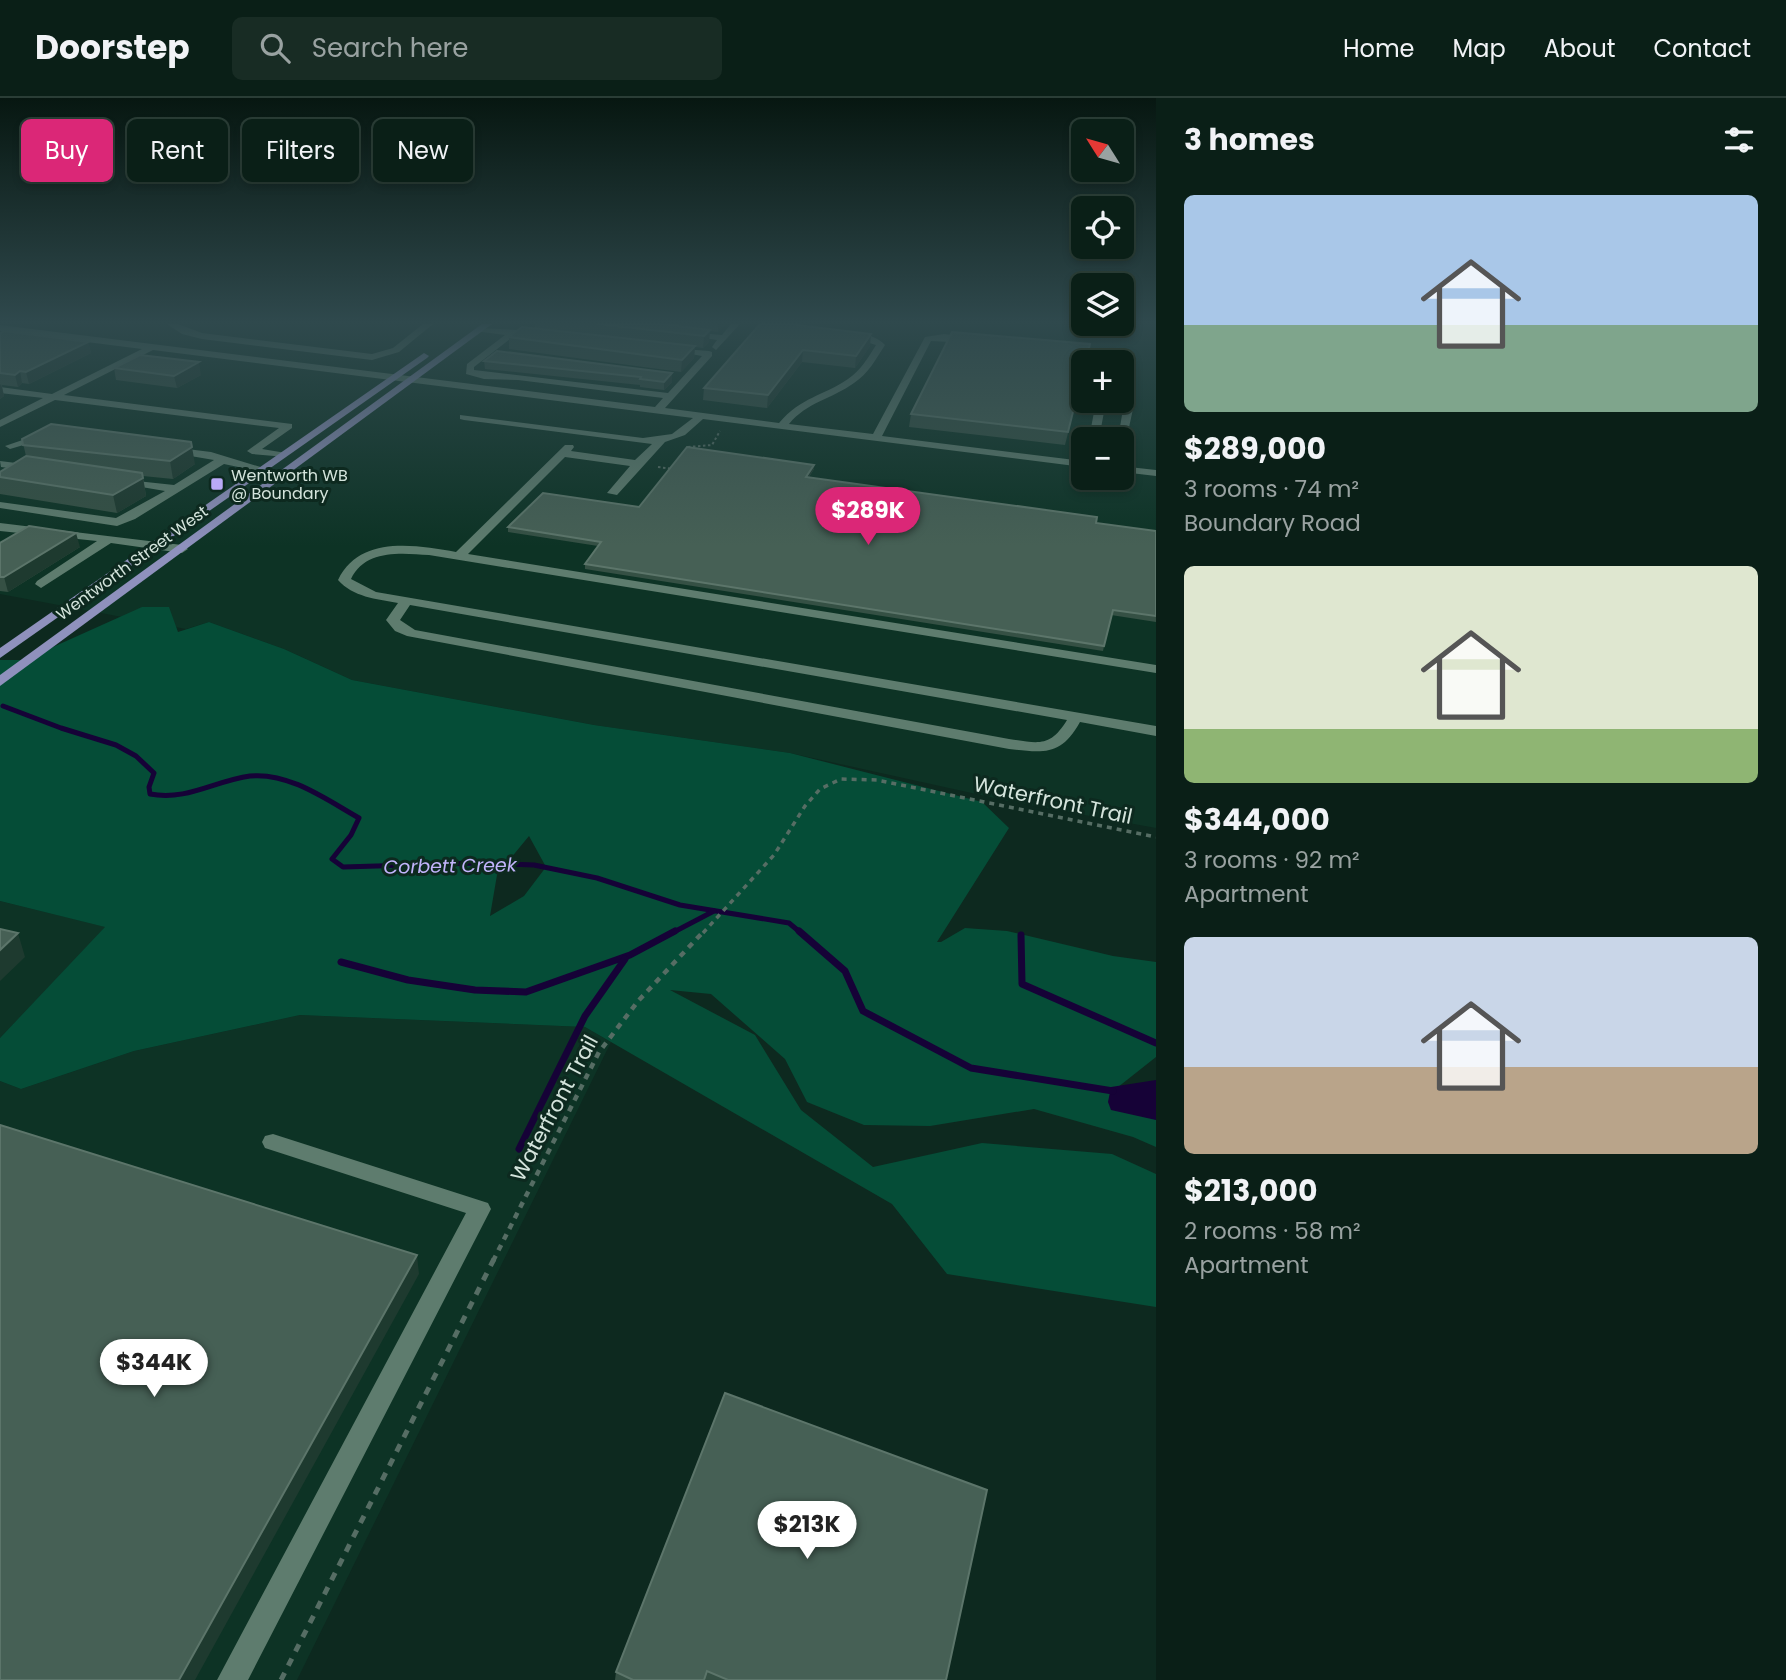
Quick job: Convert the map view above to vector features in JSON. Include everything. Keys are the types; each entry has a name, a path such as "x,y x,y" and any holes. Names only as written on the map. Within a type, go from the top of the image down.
{"main road":[{"name":"Wentworth Street West","path":"0,654 365,398"},
{"name":"Wentworth Street West","path":"0,682 388,398"}],"street":[{"path":"41,470 0,465 10,446 2,421 54,398"},
{"path":"63,398 288,426 252,451 282,455"},
{"path":"550,398 1071,462"},
{"path":"657,411 669,398"},
{"path":"782,426 792,412 812,398"},
{"path":"876,438 897,398"},
{"path":"464,417 631,440 662,440 684,433 701,416"},
{"path":"10,446 55,434"},
{"path":"613,493 662,440"},
{"path":"159,448 211,456 262,469"},
{"path":"459,556 566,450 638,464"},
{"path":"0,505 117,522 222,460"},
{"path":"1134,471 1156,474"},
{"path":"108,479 176,489"},
{"path":"0,527 182,549"},
{"path":"0,536 16,529"},
{"path":"41,584 108,539"},
{"path":"1156,669 459,556 399,550 366,557 346,569 344,580 354,588 407,600 1156,731"},
{"path":"407,600 393,620 400,628 412,633 1009,744 1053,746 1063,740 1076,717"},
{"path":"232,1680 480,1209 273,1142"}],"path":[{"path":"682,449 712,445 723,429"},
{"path":"664,459 656,466 673,469"},
{"name":"Waterfront Trail","path":"281,1680 599,1052 617,1025 740,897 776,852 803,808 827,783 850,778 877,780 1156,837"}],"shaded area":[{"path":"0,398 1071,398 1071,413 1134,413 1134,398 1156,398 1156,828 1008,801 790,753 594,725 352,680 284,649 209,622 186,629 0,594"},
{"path":"142,607 169,607 178,632 209,622 284,649 352,680 594,725 790,753 982,802 1009,828 937,942 965,928 1007,931 1113,956 1156,962 1156,1057 1113,1091 1156,1095 1156,1147 1133,1137 1034,1109 930,1126 864,1125 807,1102 785,1059 711,994 670,990 755,1035 801,1110 873,1167 982,1143 1112,1154 1156,1174 1156,1307 947,1274 892,1204 585,1027 300,1015 134,1051 21,1089 0,1081 0,1038 105,927 0,901 0,660 24,660","holes":["529,836 546,867 524,896 490,916 497,875"]},
{"path":"0,901 106,927 0,1038"},
{"path":"300,1015 585,1027 611,1042 297,1680 0,1680 0,1081 21,1089 134,1051"},
{"path":"1156,1080 1156,1120 1111,1110 1108,1102 1111,1087"}],"building":[{"path":"919,398 1071,398 1073,413 1068,432 911,414"},
{"path":"51,424 191,442 192,447 170,461 23,445 22,439"},
{"path":"687,447 814,465 806,477 1097,517 1096,523 1156,531 1156,616 1113,610 1104,646 585,564 601,542 508,527 543,493 639,507"},
{"path":"26,456 142,473 143,478 113,495 0,477 0,472"},
{"path":"29,526 76,533 0,577 0,543"},
{"path":"0,929 18,933 0,950"},
{"path":"0,1125 417,1255 179,1680 0,1680"},
{"path":"725,1393 987,1490 946,1680 728,1680 707,1671 704,1680 633,1680 616,1672"}],"waterway":[{"name":"Corbett Creek","path":"3,706 116,745 136,756 154,773 149,787 150,794 188,793 250,776 279,778 307,789 359,818 351,835 332,859 343,867 479,863 534,865 597,878 680,905 789,923 801,933"},
{"path":"672,933 714,911"},
{"path":"341,962 408,980 475,990 526,992 630,955 675,931"},
{"name":"Corbett Creek","path":"799,931 845,971 863,1011 971,1068 1113,1091"},
{"path":"1021,935 1022,984 1156,1043"},
{"path":"519,1149 585,1016 625,959"}],"place":[{"name":"Wentworth WB @ Boundary","path":"217,484"}]}
